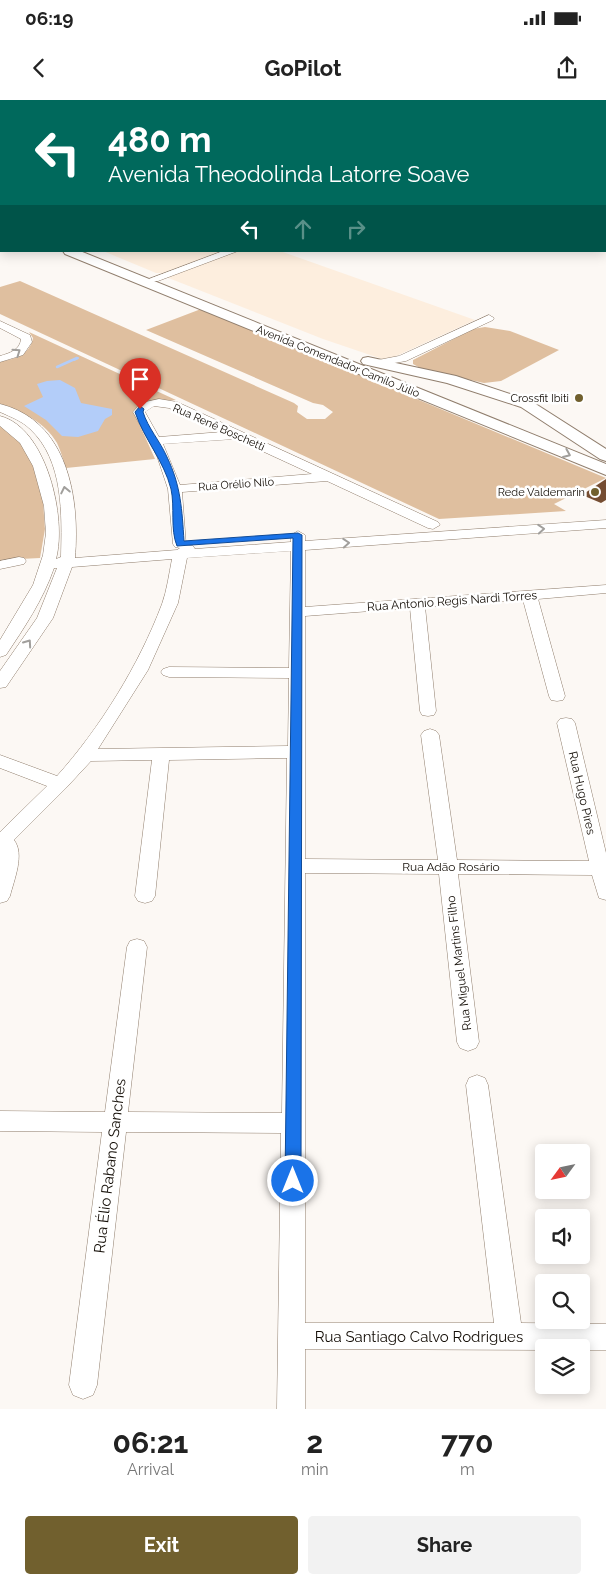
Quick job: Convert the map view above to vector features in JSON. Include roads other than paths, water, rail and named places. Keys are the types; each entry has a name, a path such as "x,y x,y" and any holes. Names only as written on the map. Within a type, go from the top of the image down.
{"main road":[{"name":"Avenida Comendador Camilo Júlio","path":"71,252 606,470"},
{"name":"Avenida Comendador Camilo Júlio","path":"89,252 331,349 376,363 405,365 507,396 537,412 606,456"},
{"path":"432,399 464,402 476,396 470,388 451,379"},
{"path":"529,438 490,419 486,415 486,411 492,406 508,405 537,412"}],"street":[{"path":"154,279 230,252"},
{"path":"405,365 489,318"},
{"path":"0,324 26,337"},
{"path":"9,339 26,337"},
{"path":"0,359 9,358 25,347 26,337"},
{"name":"Rua Renê Boschetti","path":"2,841 60,784 86,755 140,670 170,603 180,549 175,489 163,456 139,412 144,406 152,403 173,405 230,434 433,525"},
{"path":"0,408 19,416 34,426 46,440 53,452 66,488 69,516 68,551 45,618 0,683"},
{"path":"0,420 30,444 44,478 52,512 52,539 46,565 30,608 0,652"},
{"path":"154,441 230,434"},
{"name":"Rua Orélio Nilo","path":"297,480 308,476 314,471"},
{"name":"Rua Orélio Nilo","path":"175,489 327,477"},
{"path":"397,528 404,521 400,510"},
{"path":"52,539 86,561 180,549 476,528 606,512"},
{"path":"492,526 606,524"},
{"path":"46,565 68,551 162,546 180,549 202,543 298,541 433,525 476,528"},
{"path":"291,1409 298,541"},
{"path":"86,561 87,555 144,550 162,546"},
{"path":"0,565 19,561"},
{"path":"46,565 60,578"},
{"name":"Rua Antonio Regis Nardi Torres","path":"298,612 606,589"},
{"path":"529,595 557,696"},
{"path":"417,604 428,712"},
{"path":"169,672 297,673"},
{"name":"Rua Hugo Pires","path":"566,723 603,868 606,893"},
{"name":"Rua Miguel Martins Filho","path":"430,735 448,867 468,1042"},
{"path":"86,755 296,752"},
{"path":"145,896 161,754"},
{"path":"0,761 60,784"},
{"path":"0,892 10,854 9,846 2,841"},
{"name":"Rua Adão Rosário","path":"295,866 603,868"},
{"name":"Rua Élio Rabano Sanches","path":"83,1385 137,947"},
{"path":"477,1085 510,1337"},
{"path":"0,1121 293,1123"},
{"name":"Rua Santiago Calvo Rodrigues","path":"291,1336 606,1337"}],"water":[{"path":"60,380 75,388 81,403 112,409 112,415 105,419 98,431 78,437 62,436 46,420 24,406 43,397 37,384"}],"waterway":[{"path":"57,367 77,358"},
{"path":"74,360 78,358"}],"place":[{"name":"Crossfit Ibiti","path":"579,398"},
{"name":"Rede Valdemarin","path":"595,492"}]}
